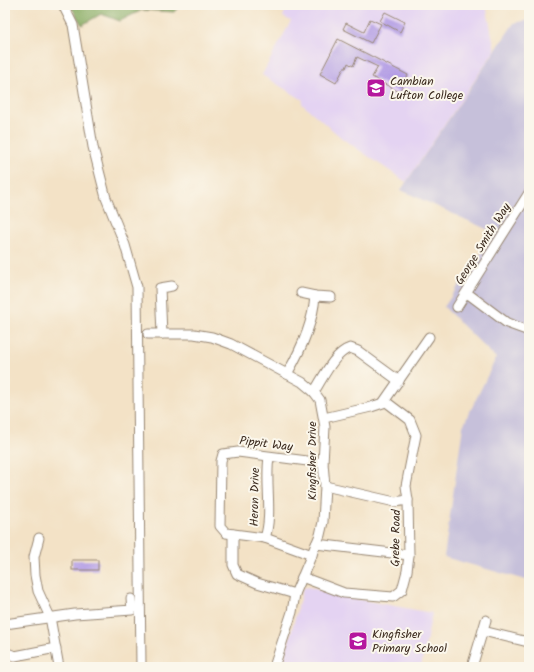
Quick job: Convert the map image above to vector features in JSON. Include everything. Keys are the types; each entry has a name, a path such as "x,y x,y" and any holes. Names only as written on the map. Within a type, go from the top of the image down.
{"street":[{"path":"63,5 73,25 93,147 106,198 125,245 136,286 141,667"},
{"name":"George Smith Way","path":"457,307 529,193"},
{"path":"162,334 160,288 172,286"},
{"path":"301,293 331,297"},
{"path":"467,293 507,322 529,331"},
{"path":"287,374 300,353 314,312 315,296"},
{"path":"148,334 194,334 212,337 231,344 287,374 314,392 339,355 350,348 399,381"},
{"path":"324,418 371,407 385,401 429,337"},
{"name":"Kingfisher Drive","path":"274,667 292,612 295,594 312,555 323,522 325,486 323,463 325,427 320,400 314,392"},
{"name":"Grebe Road","path":"302,577 344,593 393,597 402,590 408,571 409,555 408,500 405,491 415,440 415,430 410,420 385,401"},
{"name":"Pippit Way","path":"233,534 226,533 220,526 221,461 223,454 238,452 323,463"},
{"name":"Heron Drive","path":"264,538 269,517 267,486 269,457"},
{"name":"Grebe Road","path":"325,486 395,502 408,500"},
{"path":"295,594 237,574 233,565 233,534 264,538 312,555"},
{"path":"39,538 34,557 35,575 38,590 50,616 59,667"},
{"path":"316,544 409,555"},
{"path":"131,599 135,646"},
{"path":"5,624 50,616 132,610"},
{"path":"472,667 486,620"},
{"path":"482,631 528,642 529,637"},
{"path":"5,652 15,656 56,648"}],"shaded area":[{"name":"Cambian Lufton College","path":"486,5 495,50 406,182 343,139 302,104 303,100 262,75 291,21 283,17 287,6"},
{"path":"529,20 529,581 444,557 463,426 496,358 444,307 495,233 401,190 514,23"},
{"name":"Kingfisher Primary School","path":"309,587 330,594 432,613 421,667 282,667 303,588"}],"green space":[{"path":"70,5 181,5 174,12 142,10 120,21 101,14 82,25"}],"building":[{"path":"385,12 405,22 400,32 380,21"},
{"path":"370,19 381,24 371,43 343,29 346,23 364,32"},
{"path":"338,39 408,75 399,92 372,77 378,67 357,57 353,66 348,63 336,83 320,74"},
{"path":"72,560 98,560 98,570 72,570"}],"place":[{"name":"Cambian Lufton College","path":"376,88"},
{"name":"Kingfisher Primary School","path":"358,641"}]}
